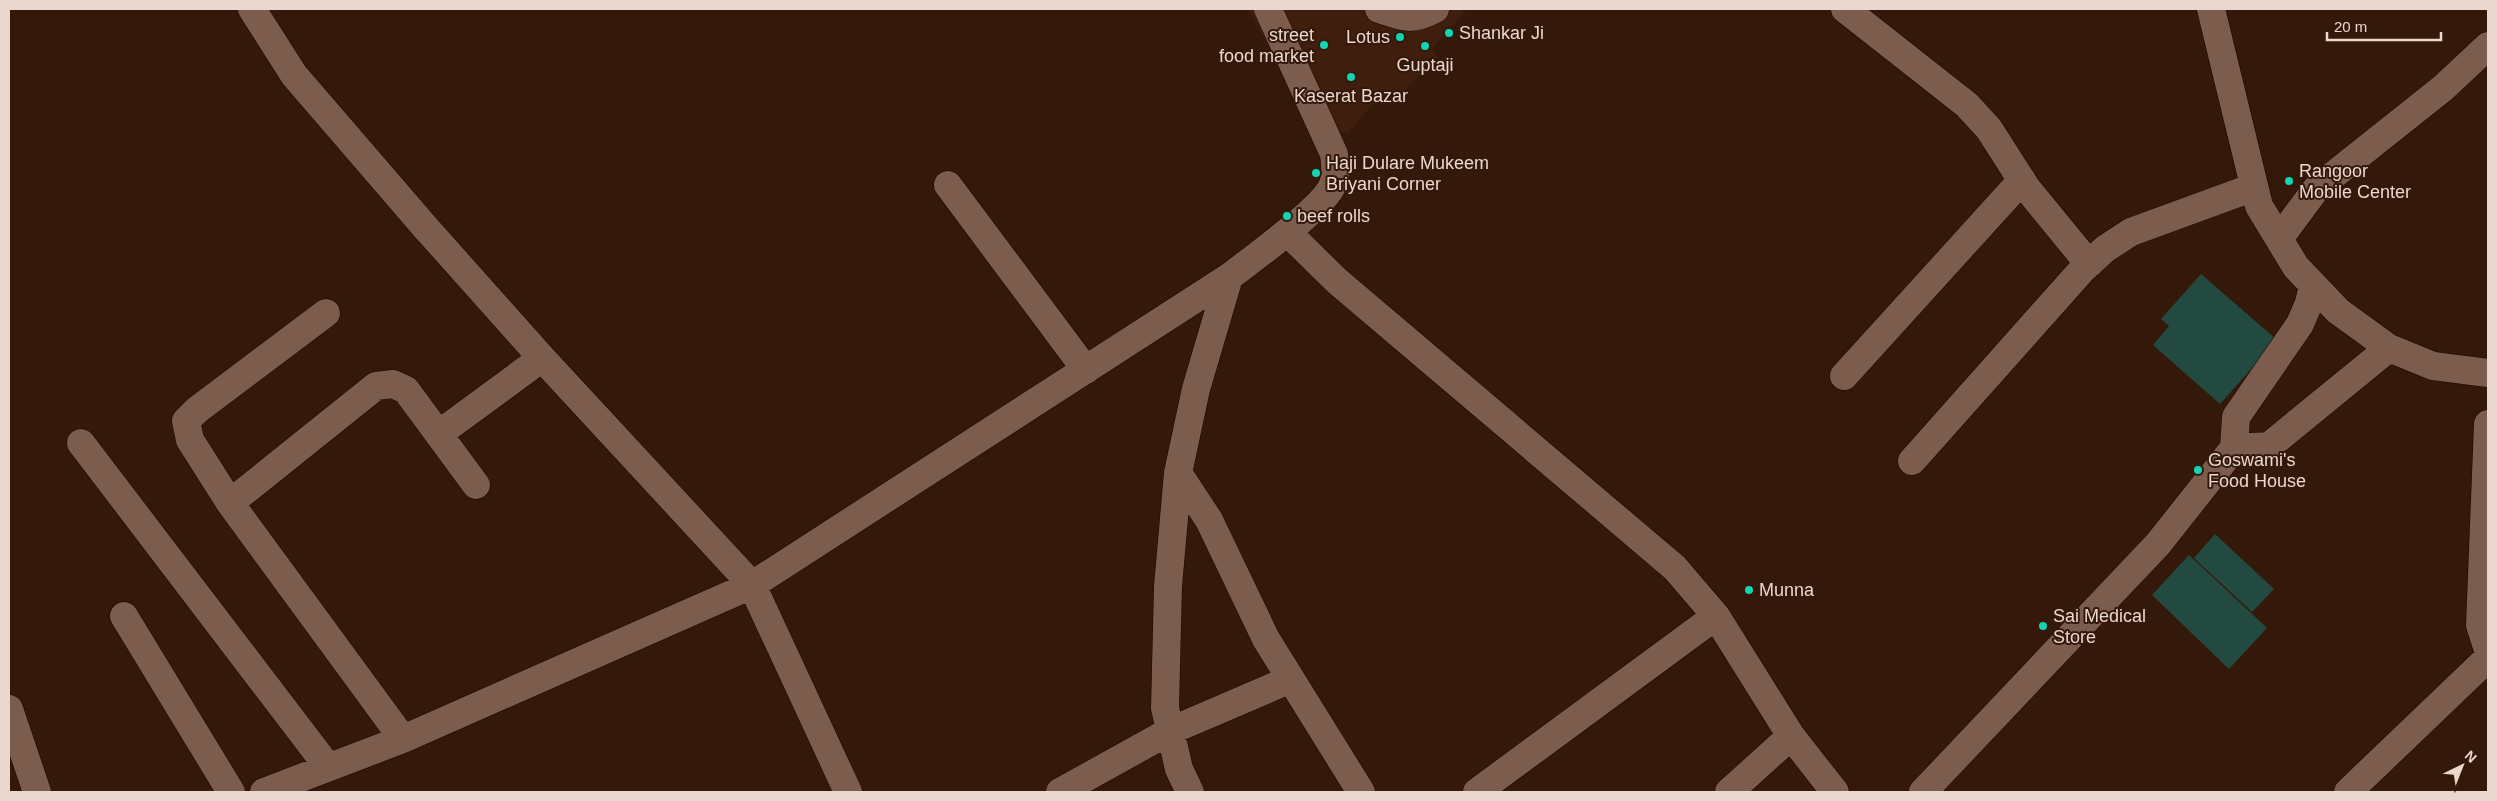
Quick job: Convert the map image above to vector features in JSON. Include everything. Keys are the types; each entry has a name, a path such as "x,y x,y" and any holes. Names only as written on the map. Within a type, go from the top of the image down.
{"street":[{"path":"252,9 294,75 425,227 542,358 752,585 848,792"},
{"path":"264,792 403,739 752,585 1229,277 1287,232 1323,199 1333,186 1336,171 1334,154 1268,9"},
{"path":"1379,9 1404,17 1419,17 1435,9"},
{"path":"1845,9 1967,104 1989,129 2052,222 2089,264"},
{"path":"2211,9 2259,206 2296,267 2338,311 2388,348 2433,366 2488,373"},
{"path":"2279,239 2316,189 2444,88 2488,46"},
{"path":"1844,376 2022,180"},
{"path":"948,185 1086,370"},
{"path":"1912,461 2089,264 2105,249 2131,232 2254,187"},
{"path":"1287,232 1337,281 1675,568 1716,616 1791,736 1835,792"},
{"path":"1190,792 1179,768 1165,708 1168,586 1178,473 1196,389 1229,277"},
{"path":"1923,792 2158,544 2234,448 2236,417 2300,324 2309,303 2313,285"},
{"path":"326,312 197,410 186,421 190,440 230,503 403,739"},
{"path":"2234,448 2269,446 2388,348"},
{"path":"440,433 542,358"},
{"path":"230,503 376,386 393,384 406,390 440,433 476,485"},
{"path":"2488,424 2480,625 2488,650"},
{"path":"81,443 328,768"},
{"path":"1178,473 1209,520 1266,639 1361,792"},
{"path":"124,616 231,792"},
{"path":"1477,792 1716,616"},
{"path":"2348,792 2488,658"},
{"path":"1060,792 1170,731 1291,679"},
{"path":"9,708 36,792"},
{"path":"1729,792 1791,736"}],"shaded area":[{"name":"Kaserat Bazar","path":"1248,9 1461,9 1465,12 1432,48 1438,58 1391,103 1381,96 1348,132 1313,129"}],"building":[{"path":"2201,274 2277,340 2220,404 2153,345 2169,326 2161,319"},
{"path":"2215,534 2274,589 2252,612 2194,558"},
{"path":"2189,555 2267,628 2229,669 2152,595"}],"place":[{"name":"Shankar Ji","path":"1449,33"},
{"name":"Lotus","path":"1400,37"},
{"name":"street food market","path":"1324,45"},
{"name":"Guptaji","path":"1425,46"},
{"name":"Kaserat Bazar","path":"1351,77"},
{"name":"Haji Dulare Mukeem Briyani Corner","path":"1316,173"},
{"name":"Rangoor Mobile Center","path":"2289,181"},
{"name":"beef rolls","path":"1287,216"},
{"name":"Goswami's Food House","path":"2198,470"},
{"name":"Munna","path":"1749,590"},
{"name":"Sai Medical Store","path":"2043,626"}]}
